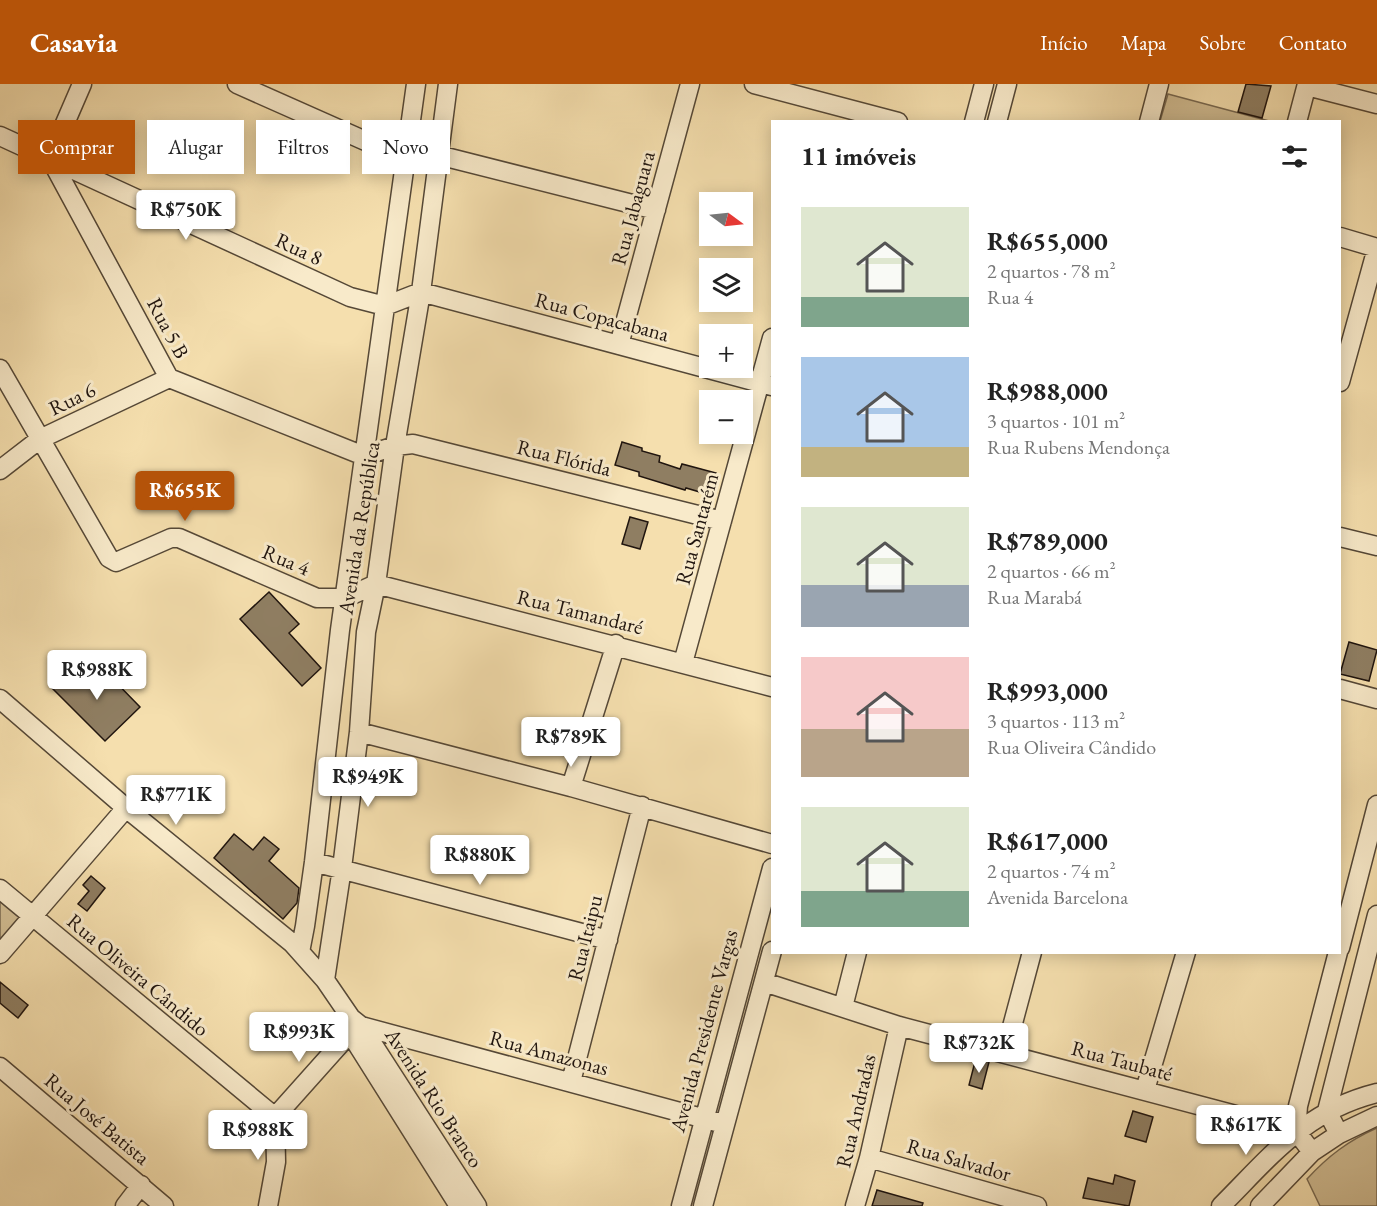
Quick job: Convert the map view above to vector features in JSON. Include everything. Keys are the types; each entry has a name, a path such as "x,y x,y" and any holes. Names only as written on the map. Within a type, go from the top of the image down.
{"street":[{"path":"66,120 82,84"},
{"path":"237,84 362,139"},
{"name":"Avenida da República","path":"411,120 416,84"},
{"name":"Avenida da República","path":"443,120 448,84"},
{"name":"Rua Jabaguara","path":"619,345 690,84"},
{"path":"754,84 834,113 884,120"},
{"path":"975,120 984,84"},
{"path":"998,120 1007,84"},
{"path":"1150,120 1159,84"},
{"path":"1298,120 1307,85 1377,104"},
{"name":"Rua 8","path":"0,135 18,143"},
{"path":"450,158 656,210"},
{"name":"Rua 5 B","path":"59,174 169,378 364,456"},
{"name":"Rua 8","path":"85,174 350,297 385,306"},
{"name":"Avenida da República","path":"300,952 314,862 345,598 404,174"},
{"name":"Avenida da República","path":"325,980 359,732 366,632 376,584 395,446 421,292 436,174"},
{"path":"1341,237 1377,248 1341,378"},
{"path":"385,306 421,292"},
{"name":"Rua Copacabana","path":"421,292 766,384"},
{"name":"Rua Santarém","path":"683,663 722,521 766,384 771,346"},
{"path":"0,369 40,439"},
{"name":"Rua 6","path":"0,470 40,439 169,378"},
{"name":"Rua 4","path":"40,439 109,558 116,562 171,538 178,538 316,598 345,598 376,584"},
{"name":"Rua Flórida","path":"395,446 413,444 722,521"},
{"path":"364,456 395,446"},
{"path":"1341,537 1377,546"},
{"name":"Rua Tamandaré","path":"376,584 616,644 771,687"},
{"path":"571,787 616,644"},
{"path":"1341,689 1377,699"},
{"name":"Avenida Rio Branco","path":"0,699 126,808 292,943 325,980 459,1206"},
{"path":"359,732 642,806 771,844"},
{"path":"1341,944 1377,805"},
{"name":"Rua Itaipu","path":"571,1082 642,806"},
{"path":"0,954 126,808"},
{"path":"314,862 608,940"},
{"name":"Avenida Presidente Vargas","path":"681,1206 771,872"},
{"name":"Rua Oliveira Cândido","path":"0,890 275,1117"},
{"path":"1339,1134 1327,1111 1377,915"},
{"name":"Avenida Presidente Vargas","path":"703,1206 771,954"},
{"path":"843,1007 856,954"},
{"path":"1005,1053 1031,954"},
{"path":"1145,1090 1184,954"},
{"path":"1312,1152 1296,1131 1298,1106 1337,954"},
{"name":"Rua Taubaté","path":"764,982 899,1026 1296,1131"},
{"path":"268,1206 276,1162 275,1117 354,1026"},
{"name":"Avenida Rio Branco","path":"354,1026 477,1206"},
{"name":"Rua Amazonas","path":"354,1026 724,1124"},
{"name":"Rua Andradas","path":"855,1206 869,1158 899,1026"},
{"name":"Rua José Batista","path":"0,1067 164,1206"},
{"path":"1221,1206 1296,1131 1327,1111 1377,1092"},
{"path":"1260,1206 1312,1152 1339,1134 1377,1116"},
{"name":"Rua Salvador","path":"869,1158 1037,1206"},
{"path":"125,1206 141,1185"}],"shaded area":[{"path":"1168,94 1265,120 1160,120"},
{"path":"0,900 21,917 0,944"},
{"path":"1377,1128 1377,1206 1320,1206 1307,1179 1339,1150"}],"building":[{"path":"1246,84 1271,86 1262,118 1238,112"},
{"path":"622,442 660,456 659,462 680,469 682,464 716,473 710,495 639,476 639,472 615,465"},
{"path":"630,517 648,522 640,549 622,544"},
{"path":"269,592 299,624 289,633 321,668 302,686 240,619"},
{"path":"1349,642 1377,650 1369,681 1341,674"},
{"path":"74,666 90,683 103,669 140,707 105,741 52,688"},
{"path":"234,834 253,850 264,837 279,849 269,861 299,888 297,903 283,919 214,858"},
{"path":"91,876 105,888 87,911 78,904 89,891 83,885"},
{"path":"0,982 28,1005 18,1018 0,1003"},
{"path":"976,1058 989,1062 982,1089 969,1085"},
{"path":"1133,1111 1153,1117 1146,1142 1125,1136"},
{"path":"1115,1175 1135,1181 1129,1206 1083,1198 1088,1178 1113,1184"},
{"path":"877,1190 923,1203 922,1206 872,1206"}]}
